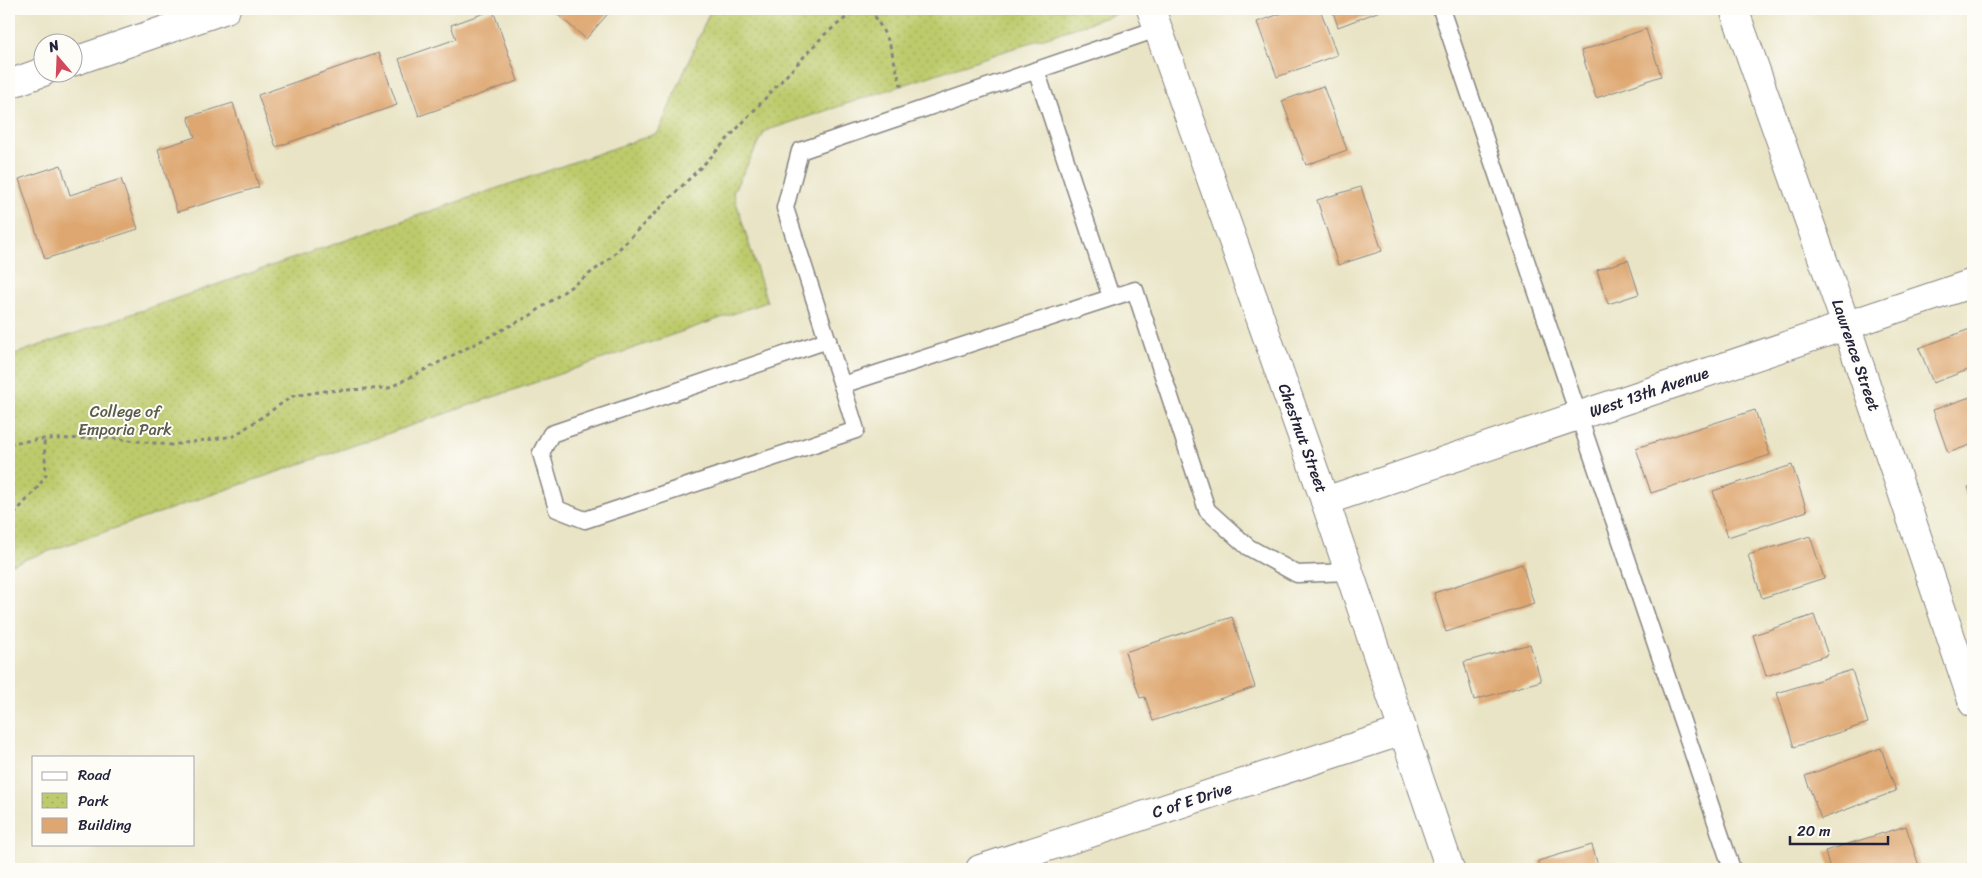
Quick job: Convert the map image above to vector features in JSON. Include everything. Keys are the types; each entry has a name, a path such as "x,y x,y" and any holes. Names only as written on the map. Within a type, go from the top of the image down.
{"street":[{"path":"82,59 226,9"},
{"name":"Lawrence Street","path":"1734,9 1846,325 1973,703"},
{"name":"Chestnut Street","path":"1154,19 1325,501 1450,869"},
{"path":"9,84 32,76"},
{"name":"West 13th Avenue","path":"1325,501 1973,283"},
{"name":"C of E Drive","path":"980,869 1403,731"}],"lane":[{"path":"1441,9 1732,869"},
{"path":"828,340 551,434 541,453 557,509 585,520 856,430 828,340 785,208 800,151 1036,70 1154,19"},
{"path":"1036,70 1111,298"},
{"path":"842,385 1135,290 1207,510 1248,547 1297,574 1349,572"}],"path":[{"path":"9,443 44,439 111,438 171,445 234,436 293,396 325,391 389,388 531,315 606,262 708,159 824,36 857,9"},
{"path":"871,9 888,42 910,113"},
{"path":"9,520 46,475 44,439"}],"green space":[{"name":"College of Emporia Park","path":"711,9 1131,9 765,131 733,192 767,302 9,565 9,356 658,133"}],"building":[{"path":"551,9 612,9 586,39"},
{"path":"1294,9 1320,9 1337,55 1277,77 1257,22"},
{"path":"1332,9 1379,9 1380,11 1338,27"},
{"path":"493,10 518,81 419,116 399,59 456,39 451,25"},
{"path":"1646,29 1661,76 1596,98 1581,51"},
{"path":"379,53 397,105 276,147 258,95"},
{"path":"1323,86 1347,150 1306,165 1282,101"},
{"path":"233,103 259,187 177,212 158,149 195,137 188,117"},
{"path":"61,165 70,195 121,179 138,229 45,259 19,179"},
{"path":"1361,187 1382,251 1338,265 1317,200"},
{"path":"1628,260 1639,294 1608,304 1597,270"},
{"path":"1970,329 1973,338 1973,368 1933,383 1919,348"},
{"path":"1973,396 1973,444 1948,453 1933,410"},
{"path":"1755,410 1770,455 1651,493 1636,448"},
{"path":"1792,465 1807,511 1728,537 1713,491"},
{"path":"1973,485 1973,503 1968,487"},
{"path":"1810,536 1824,578 1762,598 1748,555"},
{"path":"1522,564 1534,604 1446,632 1434,593"},
{"path":"1814,615 1828,655 1766,676 1753,635"},
{"path":"1232,617 1255,687 1153,721 1145,697 1140,698 1125,652"},
{"path":"1530,644 1541,681 1474,700 1464,662"},
{"path":"1852,670 1868,723 1794,747 1777,693"},
{"path":"1881,748 1896,791 1821,819 1805,776"},
{"path":"1906,826 1920,869 1830,869 1825,851"},
{"path":"1592,845 1599,869 1540,869 1538,861"}]}
